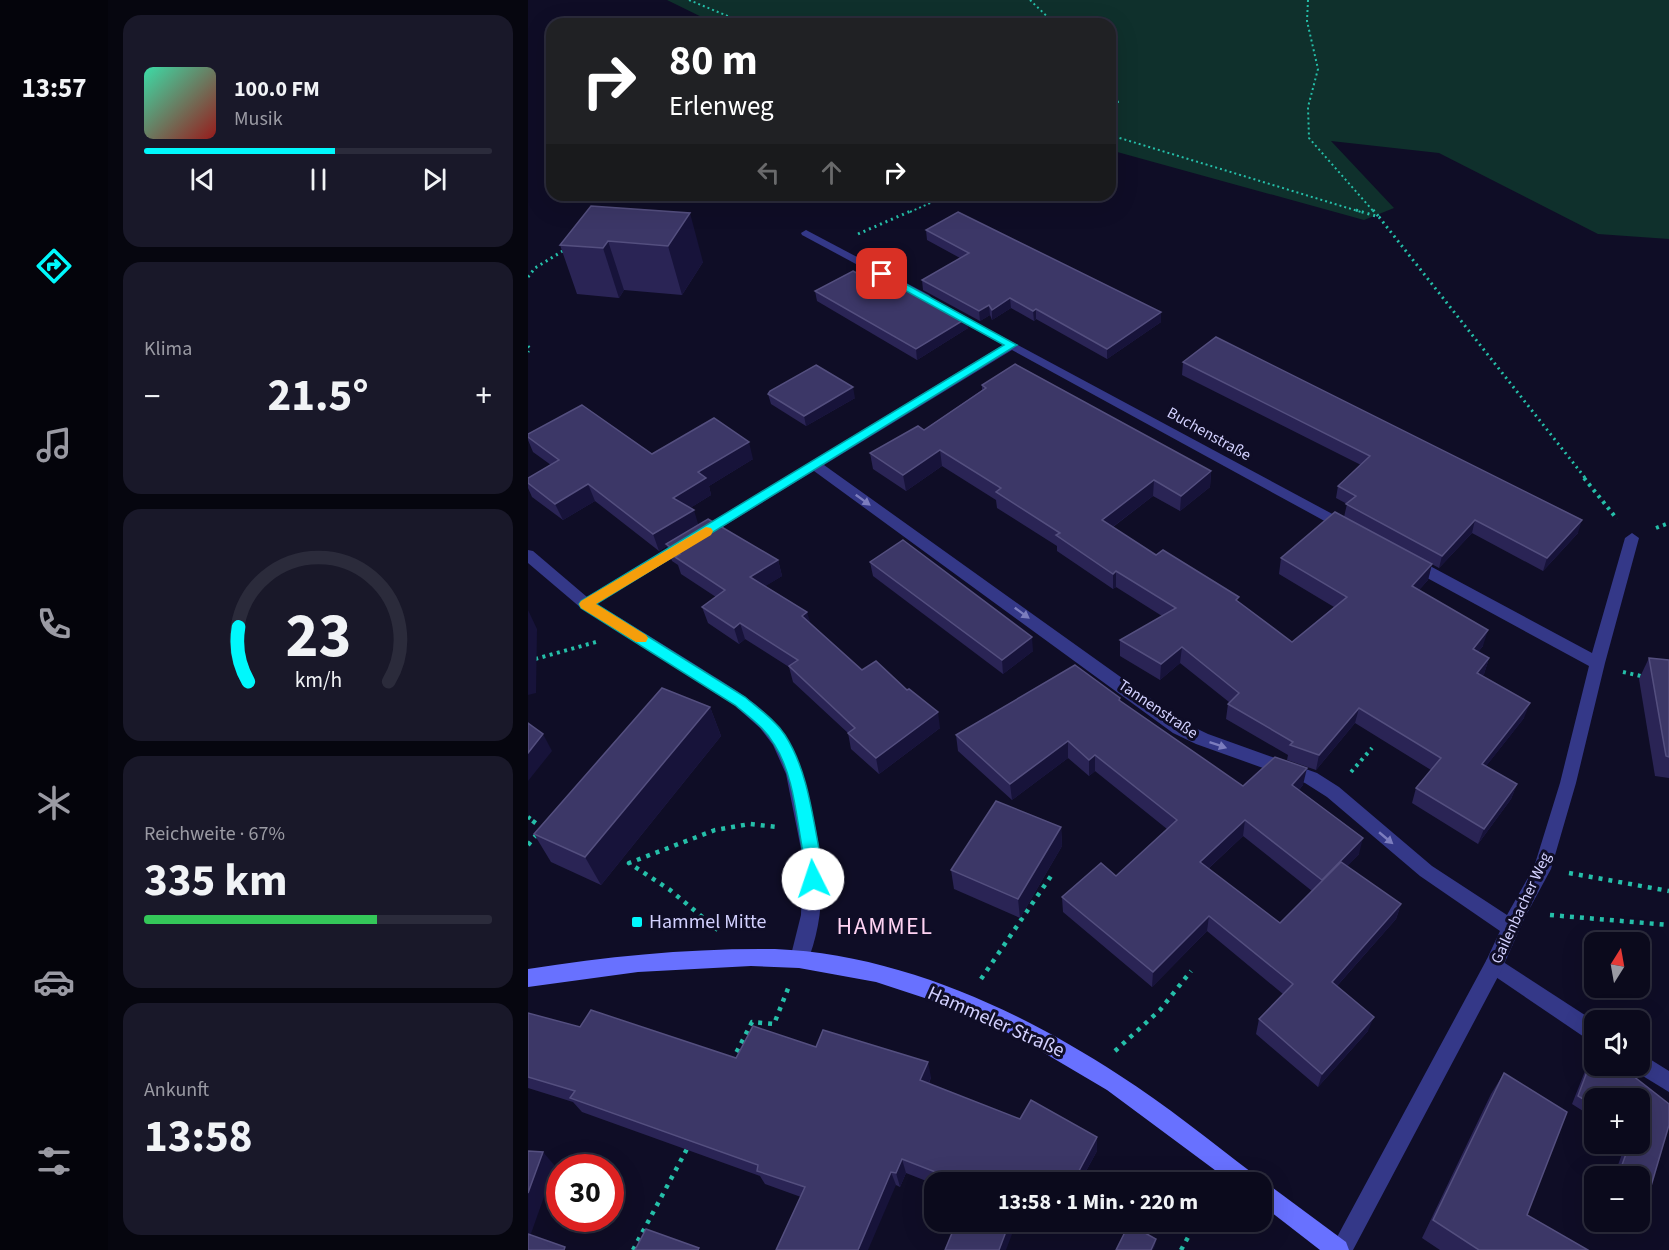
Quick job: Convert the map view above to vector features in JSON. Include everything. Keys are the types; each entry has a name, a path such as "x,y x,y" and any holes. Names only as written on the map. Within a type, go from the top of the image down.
{"main road":[{"name":"Hammeler Straße","path":"528,978 602,967 750,957 799,959 857,969 965,1003 1045,1041 1094,1070 1167,1120 1235,1172"},
{"path":"1272,1200 1339,1250"}],"street":[{"name":"Buchenstraße","path":"806,233 1359,534"},
{"path":"586,604 1012,345"},
{"name":"Tannenstraße","path":"816,466 1179,728 1202,739 1311,778 1333,792 1426,871 1515,920"},
{"name":"Gailenbacher Weg","path":"1339,1250 1494,965 1542,869 1568,783 1597,663 1632,538"},
{"path":"528,555 586,604 740,701 762,719 779,739 791,763 814,864 809,927 799,959"},
{"path":"1401,557 1597,663"},
{"path":"1494,965 1584,1025"},
{"path":"1650,1070 1669,1082"}],"path":[{"path":"689,0 732,18"},
{"path":"1030,0 1049,18"},
{"path":"1308,0 1307,21 1318,69 1308,107 1309,138 1379,218 1632,538"},
{"path":"1116,135 1379,218"},
{"path":"829,246 934,201"},
{"path":"528,276 535,268 572,246"},
{"path":"528,346 530,349 528,352"},
{"path":"528,661 632,633"},
{"path":"1597,663 1649,678"},
{"path":"528,817 542,828 528,845"},
{"path":"750,957 670,890 629,862 716,830 738,826 750,824 808,831"},
{"path":"1542,869 1669,891"},
{"path":"965,1003 1051,876"},
{"path":"1515,920 1669,925"},
{"path":"726,1072 752,1022 774,1024 799,959"},
{"path":"1094,1070 1160,1010 1191,971"},
{"path":"633,1250 690,1143"},
{"path":"1181,1250 1191,1232"}],"green space":[{"path":"667,0 1669,0 1669,239 1598,234 1439,153 1331,141 1394,208 1364,220 1116,152 1116,18 704,18"}],"building":[{"path":"591,206 690,213 668,246 608,241 603,248 560,245"},
{"path":"958,212 1161,312 1107,349 1036,309 1033,311 1010,298 992,310 989,305 979,311 922,280 969,253 926,230"},
{"path":"853,271 896,295 910,287 967,318 916,349 815,291"},
{"path":"1216,337 1582,520 1547,558 1475,520 1442,556 1346,504 1356,496 1338,486 1370,456 1183,362"},
{"path":"1015,364 1211,471 1181,496 1154,480 1102,520 1156,555 1163,550 1239,597 1236,600 1292,642 1347,597 1281,558 1335,512 1432,564 1412,586 1488,630 1473,649 1489,658 1477,673 1530,703 1482,764 1517,784 1484,829 1416,788 1441,758 1359,708 1319,755 1290,745 1293,742 1228,704 1239,693 1182,647 1161,664 1120,640 1176,608 1116,571 1113,574 1056,535 1060,533 996,492 1001,488 940,450 903,475 870,453 918,426 924,430 986,388 982,385"},
{"path":"816,365 853,387 804,416 768,394 770,391"},
{"path":"582,405 652,454 714,418 749,442 698,472 706,478 673,498 694,510 653,534 588,484 555,504 528,483 528,478 559,460 528,437 528,434"},
{"path":"708,519 778,560 750,577 807,612 802,616 862,670 876,661 907,690 909,689 938,712 876,758 848,733 855,728 789,666 798,660 740,623 734,628 702,607 725,590 675,557 680,554 666,544"},
{"path":"903,540 1032,637 1002,660 870,562"},
{"path":"1649,658 1669,660 1669,757 1666,756"},
{"path":"1075,665 1120,698 1119,700 1243,786 1275,757 1307,768 1292,785 1363,838 1322,880 1245,820 1200,862 1280,923 1341,862 1401,904 1332,982 1374,1017 1322,1074 1259,1019 1293,984 1209,916 1153,972 1062,897 1101,863 1116,876 1177,820 1095,755 1089,760 1068,741 1010,784 956,735"},
{"path":"662,688 710,707 585,857 534,834"},
{"path":"528,723 543,734 528,753"},
{"path":"996,801 1061,827 1018,899 951,870"},
{"path":"591,1010 736,1058 753,1026 816,1047 823,1030 928,1062 920,1080 1020,1119 1031,1100 1097,1137 1078,1172 935,1172 902,1159 896,1173 891,1172 858,1250 776,1250 805,1187 757,1171 758,1165 570,1098 575,1091 528,1077 528,1013 580,1027"},
{"path":"1504,1073 1567,1112 1527,1215 1588,1250 1479,1250 1433,1220"},
{"path":"1585,1076 1633,1076 1648,1088 1584,1088 1584,1100 1578,1096"},
{"path":"1650,1089 1669,1104 1669,1125 1650,1189 1650,1166 1622,1166 1626,1154 1650,1154"},
{"path":"528,1151 543,1152 528,1193"},
{"path":"646,1229 699,1248 698,1250 635,1250"},
{"path":"952,1232 1006,1232 999,1250 945,1250"},
{"path":"1125,1232 1143,1232 1156,1239 1151,1250 1116,1250"},
{"path":"528,1234 565,1247 564,1250 528,1250"}],"slow traffic":[{"path":"641,638 586,604 706,531"}],"place":[{"name":"Hammel Mitte","path":"637,922"}],"district":[{"name":"HAMMEL","path":"885,926"}],"route":[{"path":"813,879 814,864 803,808 791,763 779,739 762,719 740,701 586,604 1012,345 882,274"}]}
